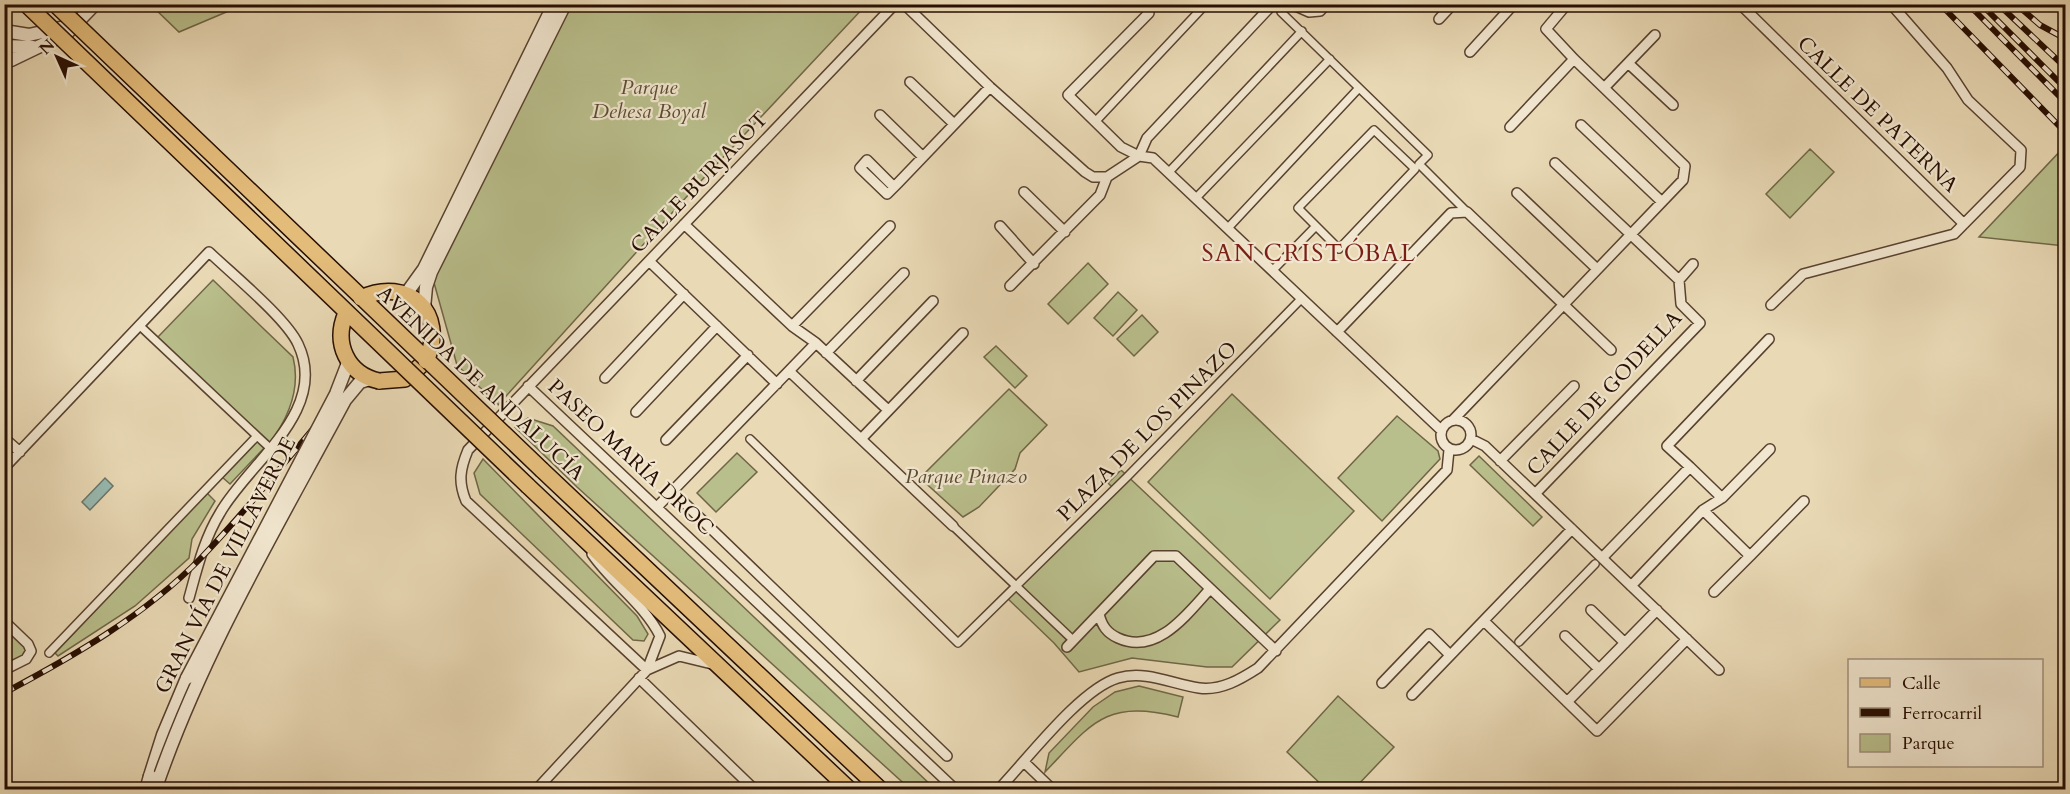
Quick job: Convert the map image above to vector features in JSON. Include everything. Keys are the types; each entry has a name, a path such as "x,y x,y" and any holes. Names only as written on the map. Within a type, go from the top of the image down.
{"main road":[{"name":"AVENIDA DE ANDALUCÍA","path":"26,4 346,314 850,789"},
{"name":"AVENIDA DE ANDALUCÍA","path":"55,4 426,361 881,789"},
{"path":"391,290 406,294 424,308 433,334 432,348 426,361 412,375 393,381 370,379 357,372 348,363 342,350 340,335 346,314 361,298 375,291 391,290"}],"street":[{"path":"406,294 424,269 554,4"},
{"path":"424,308 426,287 431,272 565,4"},
{"name":"CALLE BURJASOT","path":"528,386 895,4"},
{"path":"904,4 990,87 1093,177 1107,177 1139,156 1147,138 1273,4"},
{"path":"1095,122 1206,4"},
{"path":"1281,4 1281,12 1428,155 1417,166 1339,249 1298,208 1374,130 1417,166 1467,212 1611,350"},
{"path":"1291,4 1309,12 1320,11 1326,4"},
{"path":"1439,19 1453,4"},
{"path":"1470,52 1514,4"},
{"path":"998,789 1077,704 1091,692 1116,678 1151,676 1201,689 1224,686 1258,668 1447,470 1449,450 1440,438 1441,430 1683,180 1685,166 1546,29 1567,4"},
{"name":"CALLE DE PATERNA","path":"1740,4 1964,224"},
{"path":"1771,305 1803,274 1954,234 2020,167 2021,150 1968,100 1947,68 1891,4"},
{"path":"7,45 28,35 61,27 92,8"},
{"path":"7,45 37,47 67,33 92,8"},
{"path":"1149,13 1068,95 1121,147 1139,156 1153,158 1169,172 1441,430"},
{"path":"1169,172 1302,31"},
{"path":"1604,88 1655,35"},
{"path":"1196,198 1330,59"},
{"path":"1510,127 1574,59"},
{"path":"1628,63 1673,105"},
{"path":"910,82 954,124"},
{"path":"894,187 990,87"},
{"path":"1228,228 1359,88"},
{"path":"880,115 923,157"},
{"path":"1581,125 1662,202"},
{"name":"CALLE DE GODELLA","path":"1535,494 1700,323 1681,304 1679,280 1555,163"},
{"path":"1010,286 1100,195 1107,177"},
{"path":"1024,192 1065,232"},
{"path":"1517,193 1597,270"},
{"path":"1337,332 1451,213 1467,212"},
{"path":"684,224 792,326 816,344 888,410"},
{"path":"792,326 890,226"},
{"path":"1000,226 1034,264"},
{"path":"1273,270 1316,226"},
{"path":"4,468 209,252 287,327 298,344 305,372 299,403 288,426 220,511 206,540 189,598"},
{"path":"649,261 777,384"},
{"path":"1679,280 1693,264"},
{"path":"826,353 904,273"},
{"path":"605,378 684,294"},
{"name":"PLAZA DE LOS PINAZO","path":"750,439 958,643 1128,477 1302,298"},
{"path":"856,381 933,301"},
{"path":"139,326 271,449"},
{"path":"636,412 717,326"},
{"path":"862,438 963,333"},
{"path":"1722,498 1667,446 1769,339"},
{"path":"658,506 816,344"},
{"path":"666,441 748,355"},
{"name":"GRAN VÍA DE VILLAVERDE","path":"146,789 163,735 187,678 336,394 348,363"},
{"path":"789,371 1016,586 1070,644 1154,556 1176,556 1275,651"},
{"name":"GRAN VÍA DE VILLAVERDE","path":"155,789 185,708 266,548 345,400 360,382 370,379"},
{"name":"PASEO MARÍA DROC","path":"647,670 466,501 460,487 460,474 468,450 528,386 956,789"},
{"name":"CALLE DE GODELLA","path":"1500,461 1574,386"},
{"path":"1449,450 1459,450 1471,440 1466,425 1453,420"},
{"path":"49,653 257,436"},
{"path":"4,438 20,452"},
{"name":"CALLE DE GODELLA","path":"1471,440 1485,446 1572,530 1599,561 1631,586 1719,670"},
{"path":"1631,586 1703,510 1722,498 1770,449"},
{"path":"1519,642 1690,467"},
{"name":"PASEO MARÍA DROC","path":"672,491 947,756"},
{"path":"1714,592 1804,501"},
{"path":"1703,510 1750,556"},
{"path":"1412,695 1572,530"},
{"path":"579,535 603,570 653,622 660,636 647,670"},
{"path":"1099,614 1101,625 1111,634 1123,640 1138,642 1157,639 1174,626 1210,589"},
{"path":"1591,610 1625,643"},
{"path":"1567,702 1657,610"},
{"path":"4,621 28,644 31,651 26,658 4,670"},
{"path":"1484,621 1597,731 1687,639"},
{"path":"1382,683 1429,634 1450,655"},
{"path":"1565,636 1599,669"},
{"path":"536,789 647,670 679,656 715,664"},
{"path":"639,678 755,789"},
{"path":"1024,762 1053,789"},
{"name":"PASEO MARÍA DROC","path":"938,774 947,789"}],"green space":[{"path":"151,5 243,5 179,32"},
{"name":"Parque Dehesa Boyal","path":"568,5 866,5 700,182 498,405 457,365 431,272"},
{"path":"2065,146 2065,246 1979,237"},
{"path":"1810,149 1834,172 1790,218 1766,194"},
{"path":"1088,263 1108,284 1068,324 1048,304"},
{"path":"213,280 293,357 295,381 291,403 282,424 269,444 157,338"},
{"path":"1118,292 1137,310 1113,336 1094,318"},
{"path":"1142,315 1158,332 1134,356 1117,339"},
{"path":"996,346 1027,376 1015,388 984,357"},
{"name":"Parque Pinazo","path":"1009,389 1047,425 1020,453 1015,469 979,507 963,517 920,478"},
{"path":"1232,394 1354,511 1270,599 1148,482"},
{"path":"1397,416 1438,451 1440,459 1382,521 1338,478"},
{"path":"528,418 553,426 935,789 910,789 577,487 515,427"},
{"path":"257,440 265,447 230,484 222,477"},
{"path":"737,453 757,472 716,512 697,493"},
{"path":"1479,456 1542,517 1533,526 1470,465"},
{"path":"483,459 637,616 648,634 644,641 633,640 480,494 474,473"},
{"path":"1121,470 1280,620 1232,667 1207,667 1132,658 1079,672 1054,643 1005,596 1115,490 1108,483"},
{"path":"207,493 215,501 192,539 189,558 135,606 58,656 55,653"},
{"path":"4,625 27,649 24,657 4,667"},
{"path":"1139,686 1183,697 1178,717 1133,711 1102,719 1075,740 1045,772 1049,753 1093,707 1115,692"},
{"path":"1338,696 1394,747 1354,789 1326,789 1287,752"}],"water":[{"path":"105,478 113,486 90,510 82,502"}],"railway":[{"path":"1940,4 2066,133"},
{"path":"1968,4 2066,103"},
{"path":"1981,4 2066,89"},
{"path":"1998,4 2066,68"},
{"path":"2016,4 2040,25 2066,39"},
{"path":"4,693 108,633 179,579 237,518 344,392"}],"district":[{"name":"SAN CRISTÓBAL","path":"1309,253"}]}
